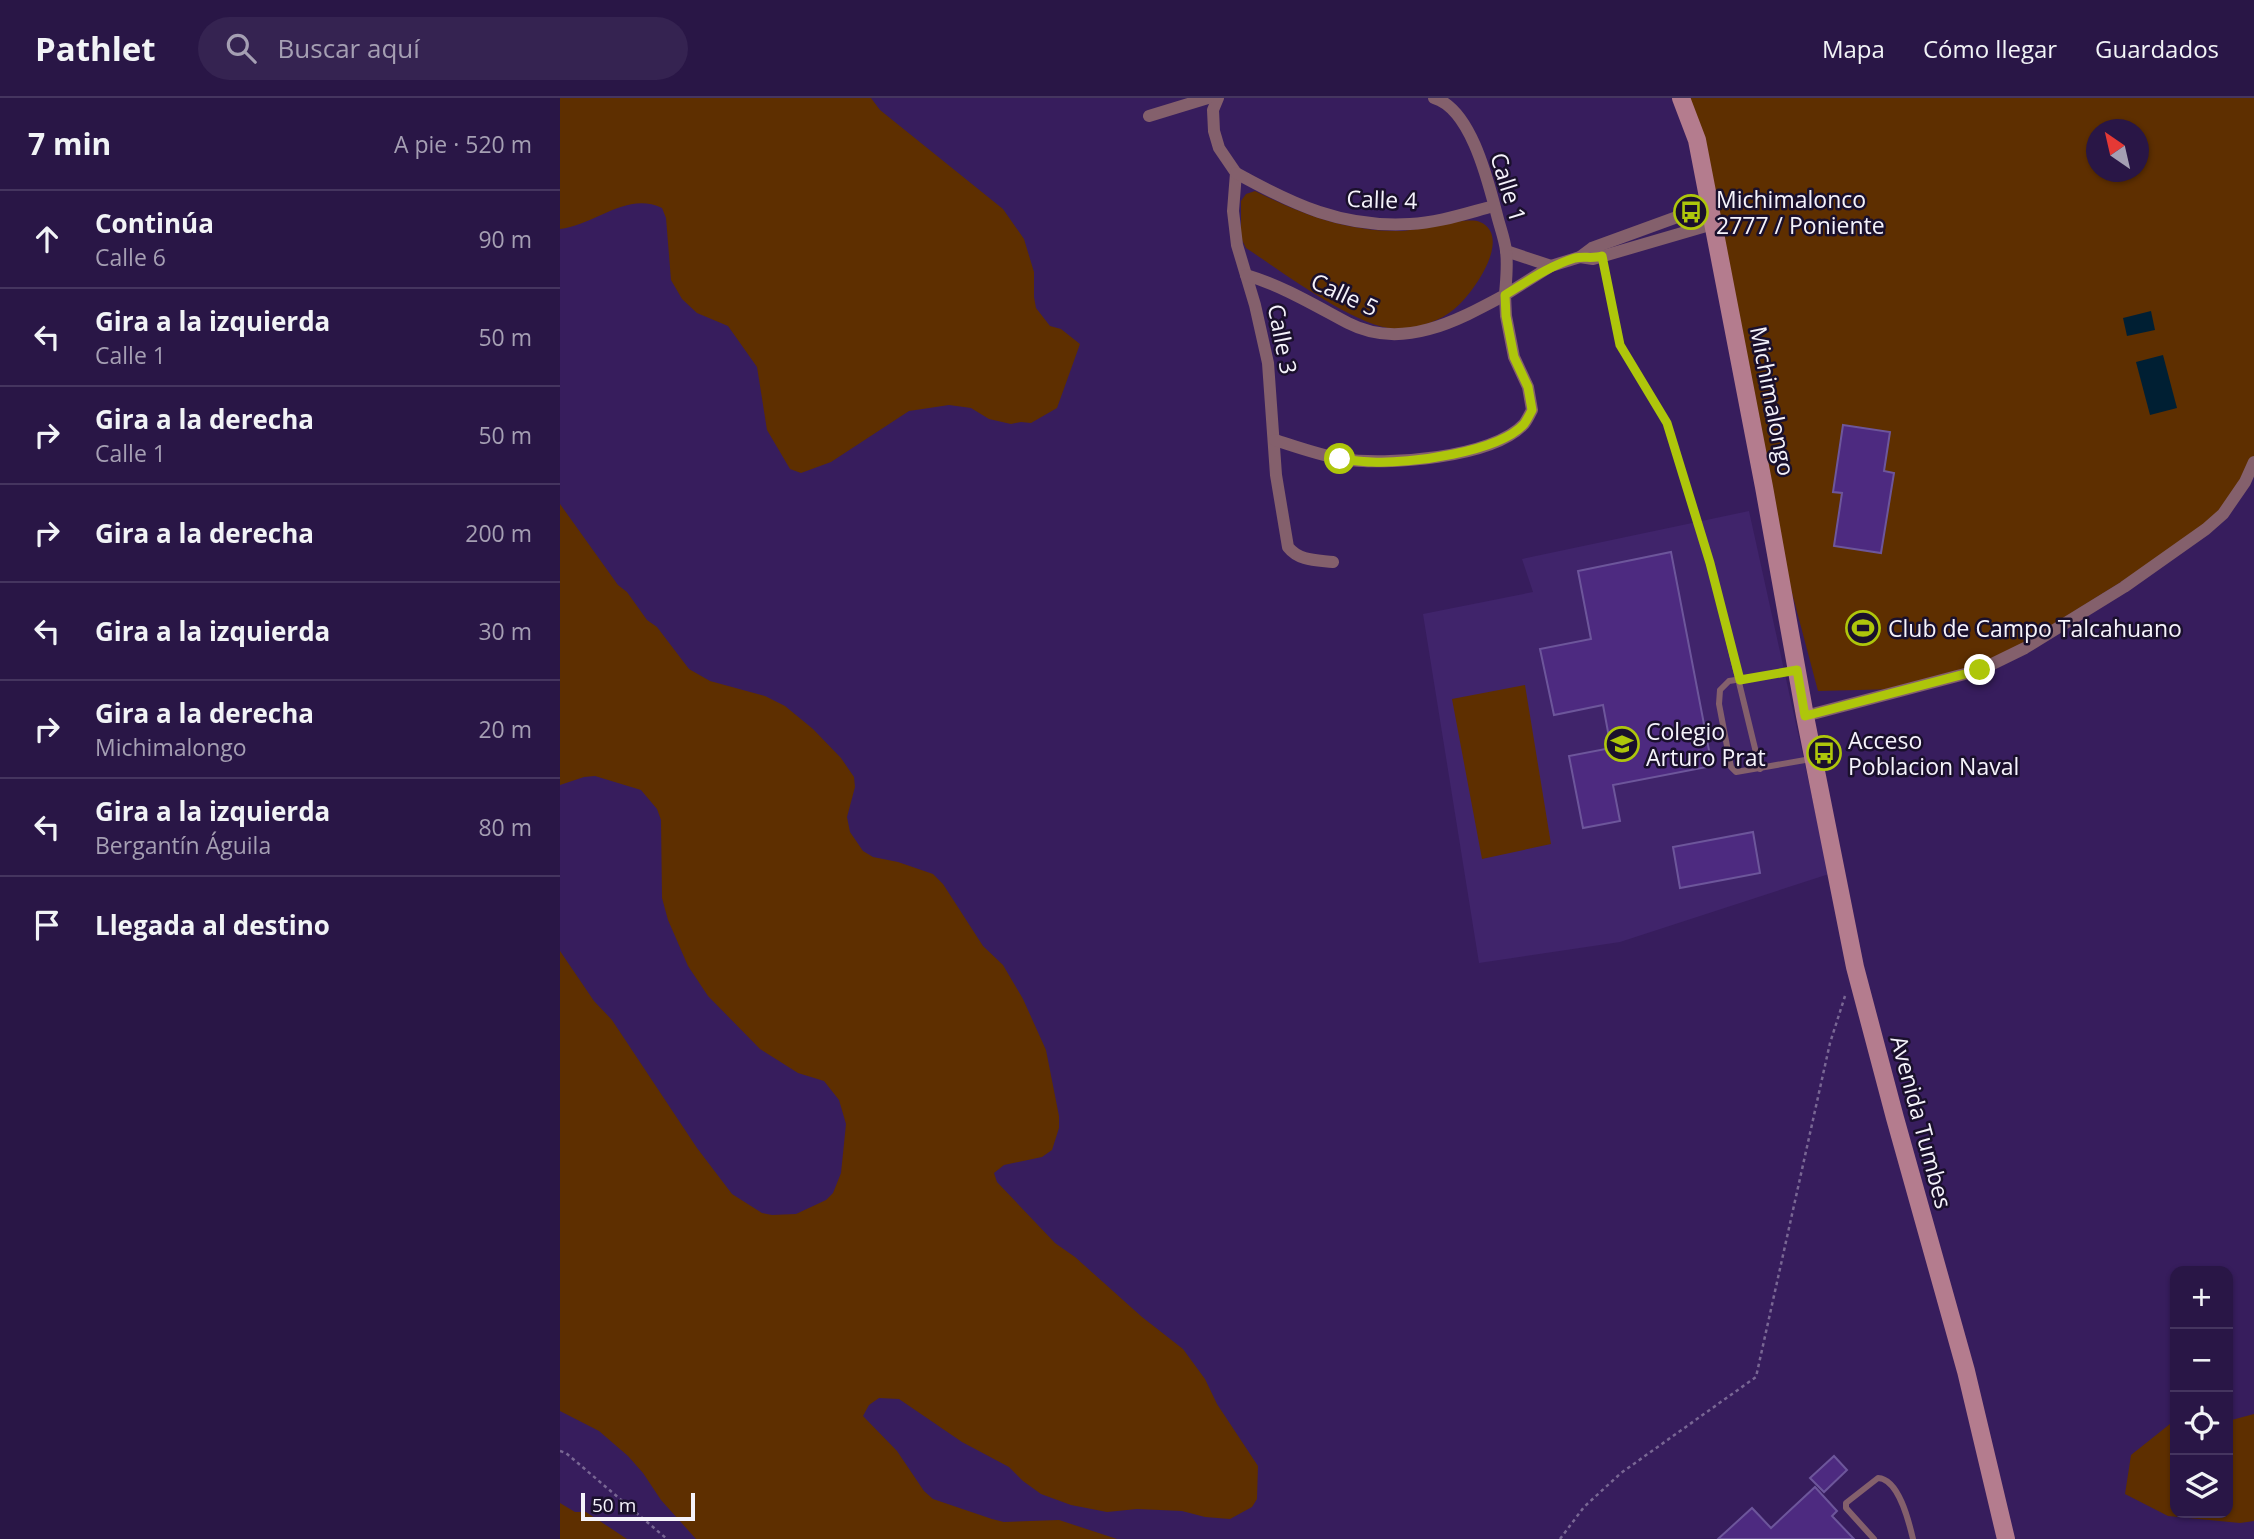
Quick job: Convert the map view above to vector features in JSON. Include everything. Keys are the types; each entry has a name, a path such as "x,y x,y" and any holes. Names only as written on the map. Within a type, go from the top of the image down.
{"main road":[{"name":"Michimalongo","path":"1681,98 1695,133 1710,205 1805,716"},
{"name":"Avenida Tumbes","path":"1805,716 1855,967 1966,1371 2006,1539"}],"street":[{"path":"1149,116 1208,98"},
{"path":"1218,98 1213,110 1214,131 1219,148 1236,173"},
{"name":"Calle 1","path":"1275,440 1340,459 1373,463 1406,461 1482,447 1512,433 1524,423 1532,410 1528,387 1514,357 1506,316 1506,251 1489,184 1460,118 1438,99"},
{"name":"Calle 4","path":"1236,173 1330,218 1356,223 1411,224 1494,206"},
{"name":"Calle 3","path":"1236,173 1233,211 1237,245 1255,305 1268,363 1276,475 1288,547 1304,559 1333,562"},
{"path":"1505,295 1550,266 1580,257 1592,248 1710,205"},
{"path":"1580,257 1602,256 1713,224"},
{"path":"1506,251 1550,266"},
{"name":"Calle 5","path":"1246,275 1273,283 1350,324 1390,335 1415,333 1444,326 1505,295"},
{"path":"1805,716 1980,670 2025,648 2124,587 2206,529 2222,514 2245,482 2254,462"}],"lane":[{"path":"1710,563 1760,769"},
{"path":"1797,670 1729,681 1720,690 1719,704 1731,767 1736,772 1743,772 1814,758"},
{"path":"1874,1539 1846,1508 1846,1503 1878,1478 1884,1478 1895,1488 1913,1539"}],"path":[{"path":"1602,256 1620,345 1667,423 1710,563"},
{"path":"1560,1539 1584,1507 1621,1474 1756,1377 1830,1043 1847,992"},
{"path":"560,1451 566,1453 667,1539"}],"shaded area":[{"path":"560,98 871,98 880,110 1003,209 1024,239 1034,272 1036,308 1050,326 1061,329 1080,344 1057,408 1031,423 1011,424 989,419 971,408 949,405 909,411 831,462 801,473 790,469 767,430 757,367 728,326 697,313 682,299 671,280 666,218 662,208 649,204 623,206 573,227 560,229"},
{"path":"1681,98 2254,98 2254,462 2206,529 1980,670 1898,689 1818,691 1764,487"},
{"path":"1255,191 1308,214 1363,229 1402,231 1465,221 1480,222 1490,230 1493,241 1491,254 1477,283 1458,306 1443,317 1408,328 1378,326 1318,296 1246,248 1241,238 1241,201 1246,194"},
{"path":"560,504 618,585 627,592 647,620 657,627 689,669 710,681 765,696 785,706 813,729 841,758 854,777 855,787 847,817 850,832 863,851 873,857 933,874 943,884 983,946 1003,965 1023,999 1046,1050 1059,1128 1052,1150 1042,1157 1004,1165 994,1173 997,1182 1055,1243 1183,1349 1205,1379 1217,1404 1258,1466 1257,1499 1252,1507 1230,1519 1205,1517 1182,1511 1137,1509 1107,1512 1071,1505 1041,1494 1009,1467 962,1442 899,1399 879,1398 869,1405 863,1416 897,1451 924,1491 933,1499 1004,1522 1059,1520 1117,1539 696,1539 661,1500 628,1456 599,1431 560,1411 560,951 594,1001 612,1020 697,1148 732,1194 762,1213 796,1214 826,1200 833,1193 841,1173 846,1124 839,1100 824,1081 798,1073 760,1049 708,996 688,966 668,920 662,898 661,820 657,809 641,790 595,776 560,785"},
{"name":"Colegio Arturo Prat","path":"1749,511 1829,874 1620,942 1479,963 1423,614 1533,592 1522,559"},
{"path":"1525,685 1551,844 1482,859 1452,699"},
{"path":"2254,1414 2254,1521 2240,1523 2189,1518 2233,1518 2233,1420"},
{"path":"2170,1424 2170,1516 2125,1494 2131,1455"},
{"path":"560,1503 575,1512 586,1512 627,1539 560,1539"}],"water":[{"path":"2151,311 2155,330 2127,336 2123,318"},
{"path":"2163,355 2177,408 2150,415 2136,362"}],"building":[{"path":"1843,425 1890,432 1884,471 1894,473 1881,553 1834,546 1842,493 1833,492"},
{"path":"1671,552 1712,766 1613,785 1620,821 1583,828 1569,756 1611,748 1603,705 1554,715 1540,649 1591,639 1578,571"},
{"path":"1753,832 1760,873 1680,888 1673,847"},
{"path":"1834,1456 1847,1470 1824,1492 1810,1478"},
{"path":"1815,1487 1837,1511 1832,1516 1854,1539 1718,1539 1752,1508 1771,1528"}],"place":[{"name":"Michimalonco 2777 / Poniente","path":"1691,212"},
{"name":"Club de Campo Talcahuano","path":"1863,628"},
{"name":"Colegio Arturo Prat","path":"1622,744"},
{"name":"Acceso Poblacion Naval","path":"1824,753"}],"route":[{"path":"1340,459 1373,463 1444,456 1482,447 1512,433 1524,423 1532,410 1528,387 1514,357 1505,295 1550,266 1580,257 1602,256 1620,345 1667,423 1710,563 1740,680 1797,670 1805,716 1980,670"}]}
